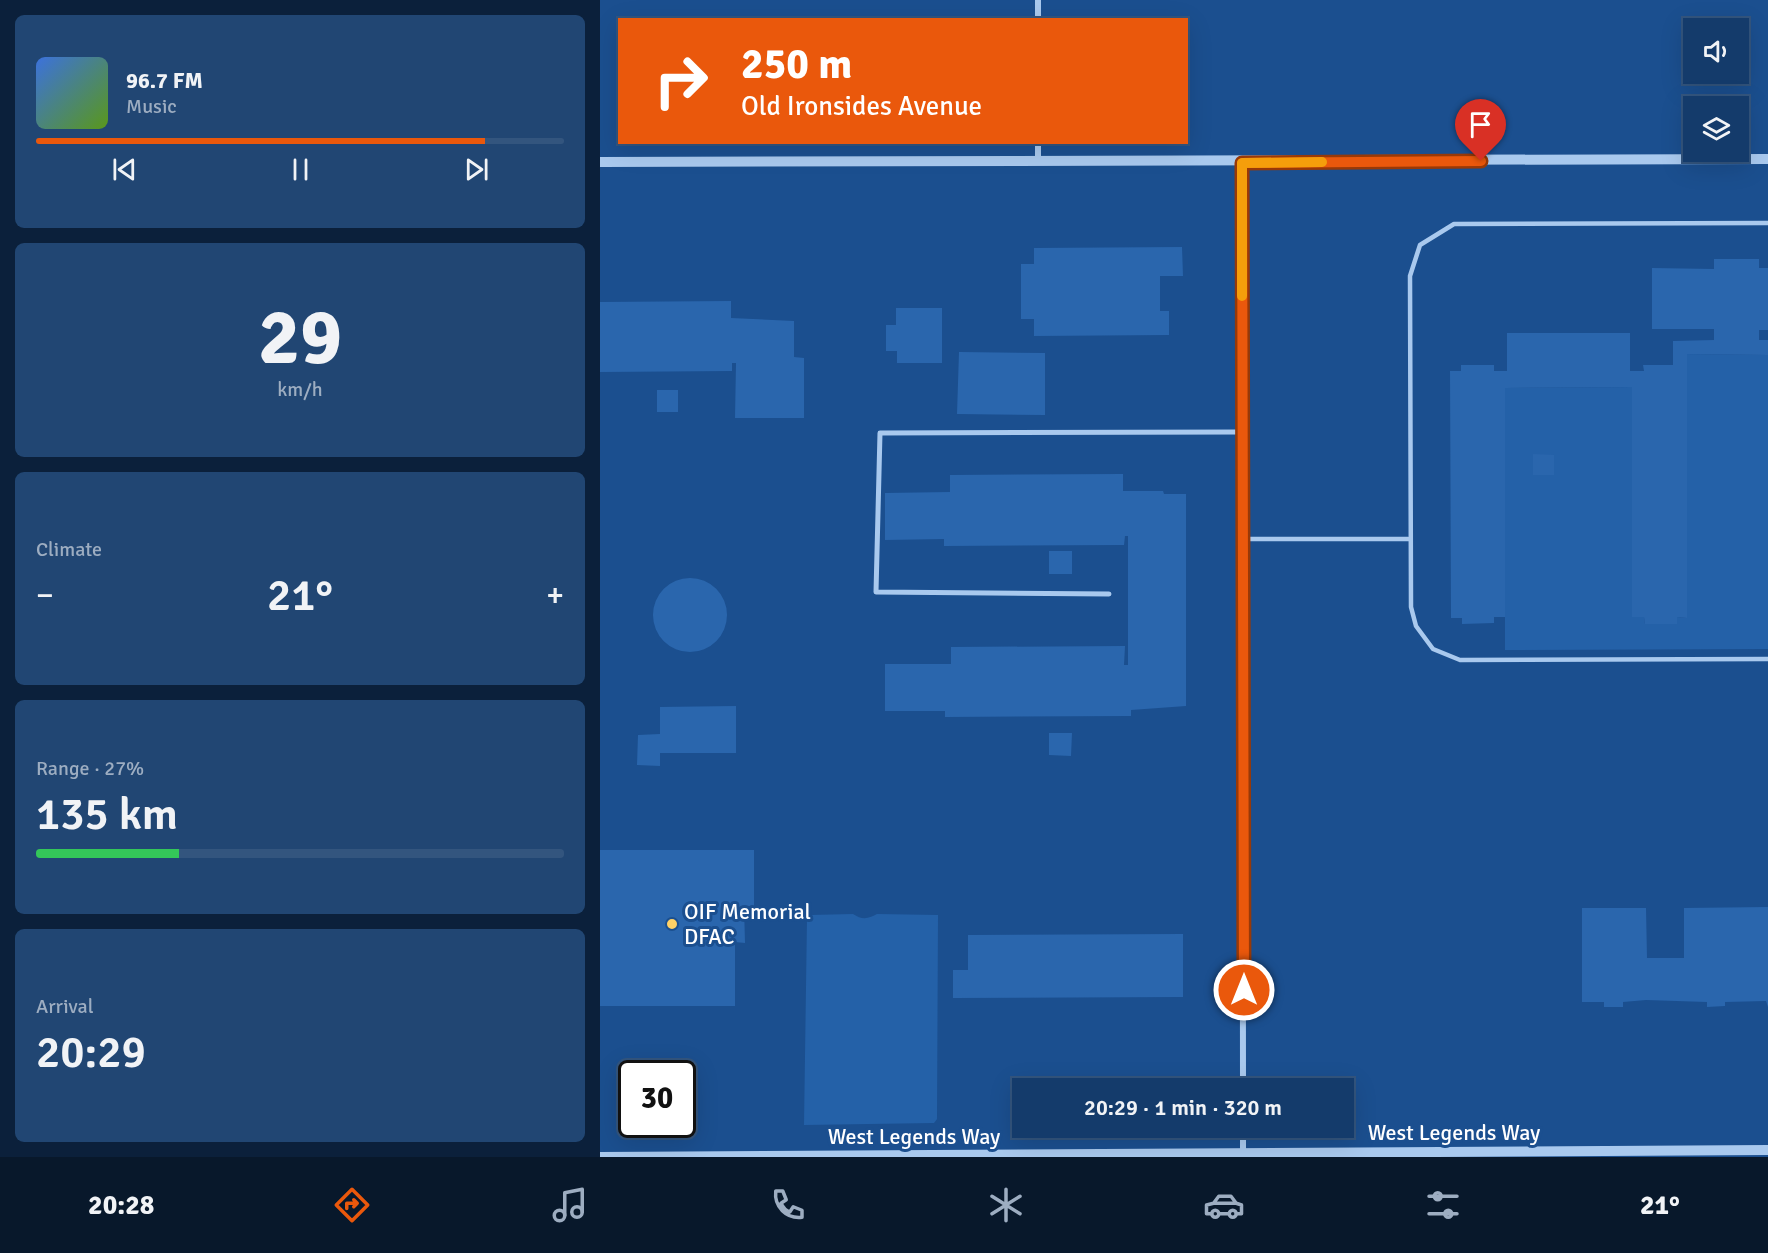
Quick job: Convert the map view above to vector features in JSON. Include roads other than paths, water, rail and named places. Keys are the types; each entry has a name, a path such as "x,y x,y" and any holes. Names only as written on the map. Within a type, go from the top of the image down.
{"street":[{"path":"1038,0 1038,18"},
{"path":"1038,144 1038,162"},
{"path":"600,162 1242,163 1768,159"},
{"path":"1242,163 1243,1078"},
{"path":"1110,594 876,592 880,433 1242,432"},
{"path":"1243,1138 1243,1155"},
{"name":"West Legends Way","path":"600,1157 1243,1155 1768,1150"}],"lane":[{"path":"1768,223 1455,224 1420,245 1410,276 1408,539 1411,607 1416,626 1433,649 1460,660 1768,659"},
{"path":"1242,539 1408,539"}],"place":[{"name":"OIF Memorial DFAC","path":"672,924"}]}
